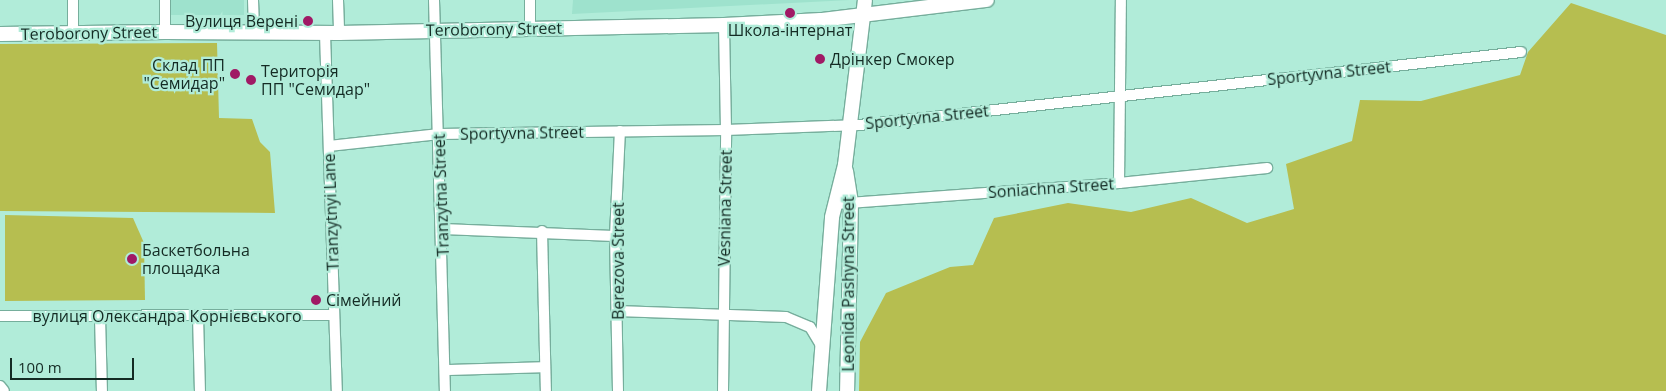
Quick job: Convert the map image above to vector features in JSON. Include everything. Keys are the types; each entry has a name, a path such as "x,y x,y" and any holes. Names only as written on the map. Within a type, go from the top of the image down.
{"main road":[{"path":"845,165 848,126 865,0"},
{"name":"Teroborony Street","path":"0,34 165,32 332,33 724,25 791,22 986,0"},
{"name":"Leonida Pashyna Street","path":"845,165 851,203 847,391"},
{"name":"Leonida Pashyna Street","path":"819,391 821,345 835,204 845,165"}],"street":[{"path":"73,0 73,33"},
{"path":"165,0 165,32"},
{"path":"253,0 254,33"},
{"name":"Tranzytnyi Lane","path":"337,391 330,146 332,33 338,0"},
{"name":"Tranzytna Street","path":"434,0 442,229 445,391"},
{"path":"530,0 530,28"},
{"path":"1119,184 1120,0"},
{"name":"Vesniana Street","path":"723,391 726,130 724,25"},
{"name":"Sportyvna Street","path":"330,146 439,134 726,130 848,126 1521,52"},
{"name":"Berezova Street","path":"618,391 615,236 620,131"},
{"name":"Soniachna Street","path":"835,204 1119,184 1267,168"},
{"path":"442,229 542,231 615,236"},
{"path":"542,231 546,391"},
{"path":"617,311 786,317 810,327 821,345"},
{"name":"вулиця Олександра Корнієвського","path":"0,316 334,315"},
{"path":"198,316 200,391"},
{"path":"100,317 102,391"},
{"path":"445,370 545,367"},
{"path":"0,386 4,391"}],"shaded area":[{"path":"170,0 244,0 244,15 170,15"},
{"path":"573,0 850,0 572,14"}],"green space":[{"path":"1571,3 1666,35 1666,391 859,391 860,342 886,293 950,267 973,265 994,218 1068,203 1131,212 1191,198 1247,223 1294,209 1286,164 1352,141 1360,100 1421,101 1520,75 1528,52"},
{"path":"217,43 219,118 252,119 260,142 270,152 275,213 0,211 0,44"},
{"path":"5,215 133,218 144,243 145,300 5,301"}],"place":[{"name":"Школа-інтернат","path":"790,13"},
{"name":"Вулиця Верені","path":"308,21"},
{"name":"Дрінкер Смокер","path":"820,59"},
{"name":"Склад ПП \"Семидар\"","path":"235,74"},
{"name":"Територія ПП \"Семидар\"","path":"251,80"},
{"name":"Баскетбольна площадка","path":"132,259"},
{"name":"Сімейний","path":"316,300"}]}
